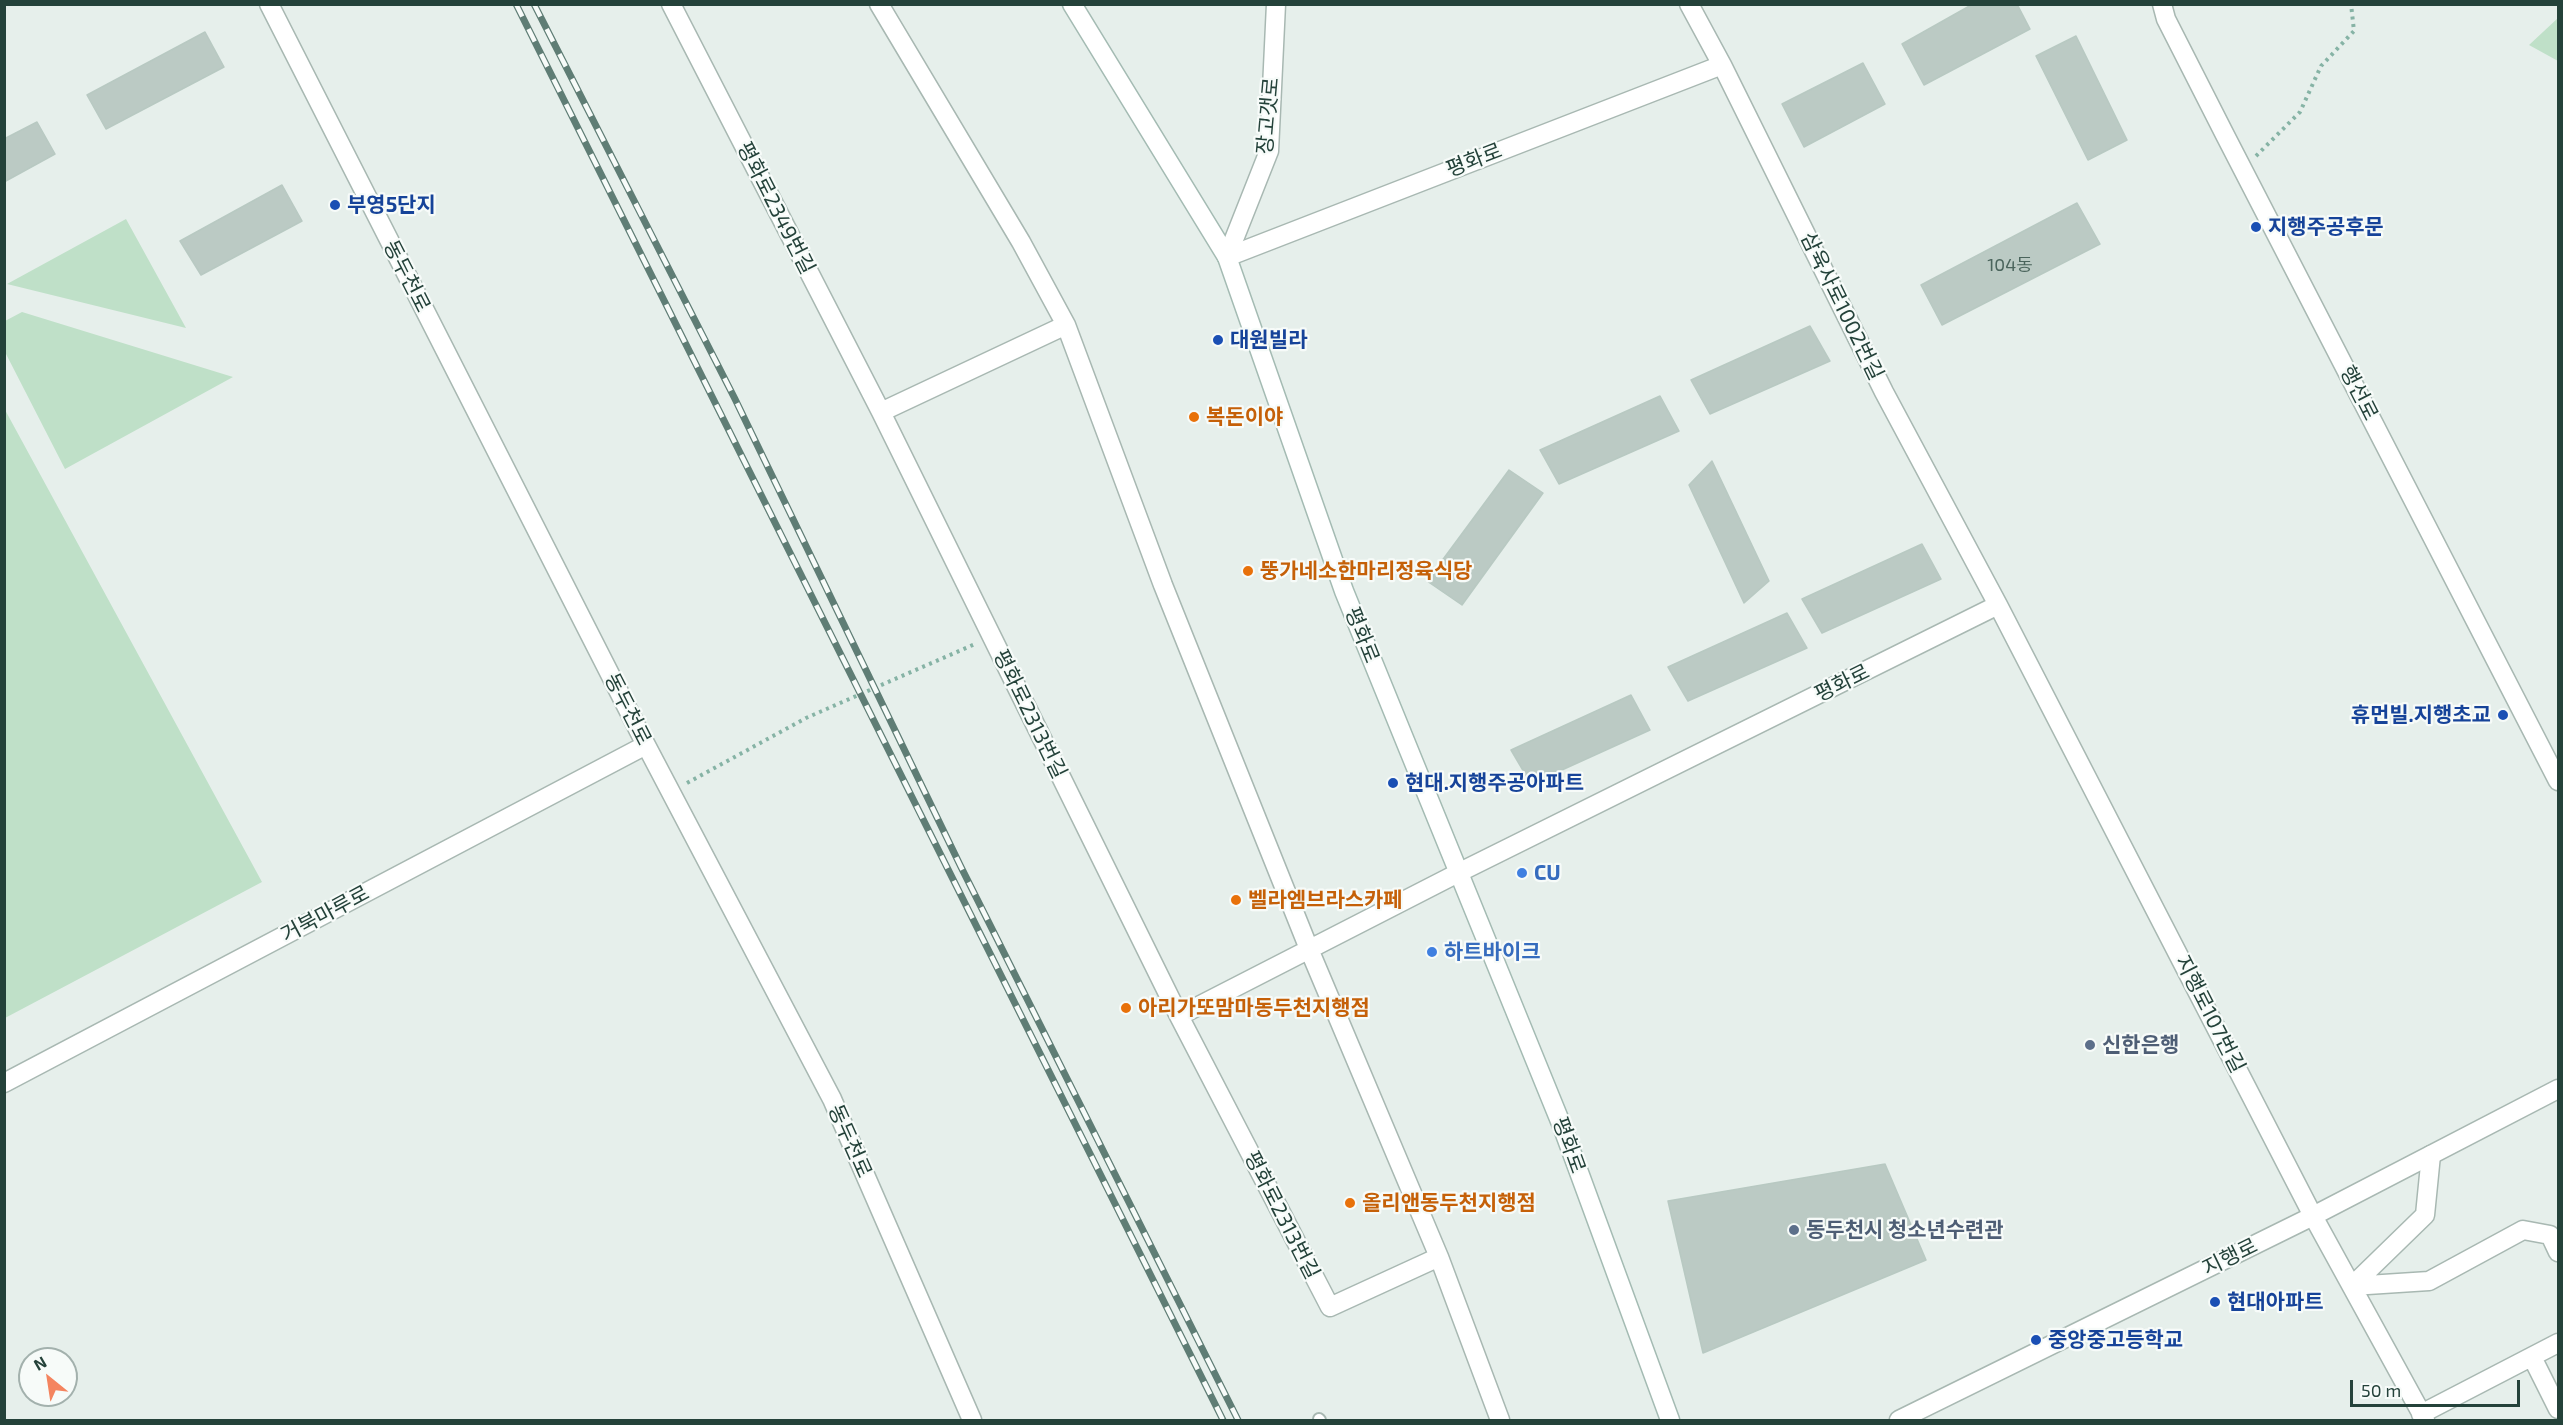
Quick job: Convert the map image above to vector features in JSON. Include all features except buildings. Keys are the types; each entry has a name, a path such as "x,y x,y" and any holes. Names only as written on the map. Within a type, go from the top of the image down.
{"street":[{"name":"동두천로","path":"269,4 670,792 832,1099 972,1420"},
{"name":"평화로2349번길","path":"671,4 881,412"},
{"path":"879,4 1021,242 1066,326 1162,585 1309,949 1439,1257 1500,1420"},
{"name":"평화로","path":"1072,4 1227,257 1344,591 1562,1126 1670,1420"},
{"name":"장고갯로","path":"1227,257 1269,151 1275,4"},
{"name":"삼육사로1002번길","path":"1689,4 1722,65 1884,392 1998,605"},
{"name":"행선로","path":"2162,4 2166,19 2242,169 2559,781"},
{"name":"평화로","path":"1227,257 1722,65"},
{"path":"881,412 1066,326"},
{"name":"평화로2313번길","path":"881,412 1179,1016 1330,1307 1439,1257"},
{"name":"평화로","path":"1460,872 1998,605"},
{"name":"지행로107번길","path":"1998,605 2313,1216 2423,1417"},
{"name":"거북마루로","path":"4,1083 646,745"},
{"path":"1179,1016 1460,872"},
{"name":"지행로","path":"1899,1420 2313,1216 2559,1089"},
{"path":"2352,1286 2425,1215 2431,1155"},
{"path":"2352,1286 2429,1281 2523,1230 2550,1235 2559,1252"},
{"path":"2423,1417 2559,1343"},
{"path":"2532,1357 2559,1408"}],"path":[{"path":"2242,169 2300,112 2321,66 2354,31 2351,4"},
{"path":"670,792 806,718 992,637"}],"green space":[{"path":"2558,18 2558,61 2529,45"},
{"path":"126,219 186,328 7,284"},
{"path":"22,312 233,377 65,469 5,352 5,321"},
{"path":"4,408 262,882 5,1018 4,1018"}],"railway":[{"path":"516,4 1223,1420"},
{"path":"534,4 735,399 961,867 1238,1420"}],"place":[{"name":"부영5단지","path":"335,205"},
{"name":"지행주공후문","path":"2256,227"},
{"name":"대원빌라","path":"1218,340"},
{"name":"복돈이야","path":"1194,417"},
{"name":"뚱가네소한마리정육식당","path":"1248,571"},
{"name":"휴먼빌.지행초교","path":"2503,715"},
{"name":"현대.지행주공아파트","path":"1393,783"},
{"name":"CU","path":"1522,873"},
{"name":"벨라엠브라스카페","path":"1236,900"},
{"name":"하트바이크","path":"1432,952"},
{"name":"아리가또맘마동두천지행점","path":"1126,1008"},
{"name":"신한은행","path":"2090,1045"},
{"name":"올리앤동두천지행점","path":"1350,1203"},
{"name":"동두천시 청소년수련관","path":"1794,1230"},
{"name":"현대아파트","path":"2215,1302"},
{"name":"중앙중고등학교","path":"2036,1340"}]}
